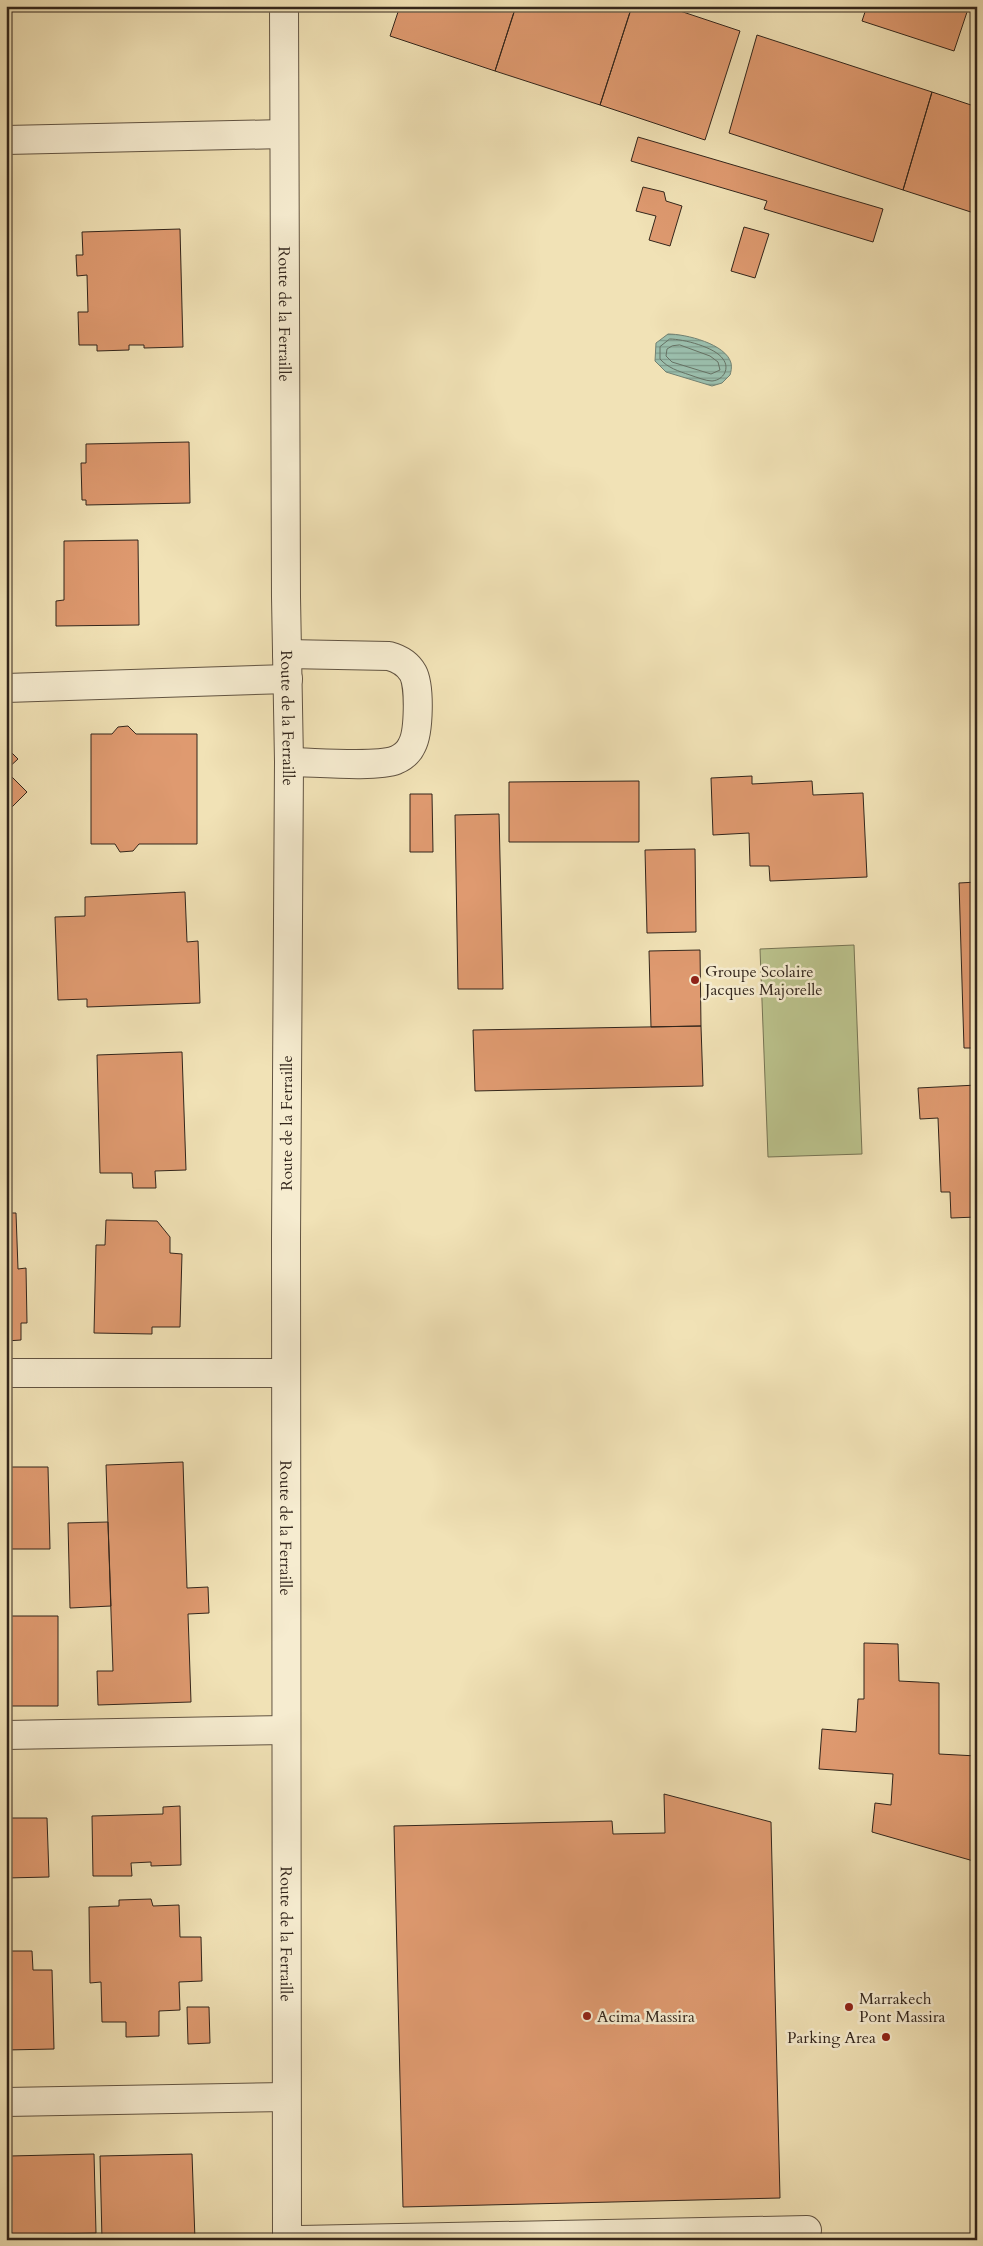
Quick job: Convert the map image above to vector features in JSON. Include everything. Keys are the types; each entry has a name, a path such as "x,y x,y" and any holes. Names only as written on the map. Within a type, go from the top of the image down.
{"street":[{"name":"Route de la Ferraille","path":"284,6 289,762 286,1373 287,2240"},
{"path":"6,140 284,134"},
{"path":"6,688 390,656 399,659 413,673 417,693 415,737 412,746 398,759 378,763 289,762"},
{"path":"6,1373 286,1373"},
{"path":"6,1735 286,1730"},
{"path":"6,2102 286,2097"},
{"path":"300,2240 807,2230"}],"green space":[{"path":"854,945 862,1154 768,1157 760,949"}],"water":[{"path":"668,334 695,338 722,350 728,356 731,363 730,375 722,383 712,386 666,372 655,361 656,343"}],"building":[{"path":"400,6 516,6 495,71 390,36"},
{"path":"516,6 632,6 600,105 495,71"},
{"path":"632,6 665,6 740,31 705,140 600,105"},
{"path":"867,6 969,6 954,51 862,21"},
{"path":"757,35 932,92 903,190 729,133"},
{"path":"932,92 977,107 977,214 903,190"},
{"path":"638,137 883,209 873,242 764,209 767,201 631,161"},
{"path":"643,187 664,192 666,201 682,206 670,246 649,240 656,216 636,211"},
{"path":"744,227 769,234 755,278 731,271"},
{"path":"180,229 183,347 144,348 144,345 129,345 129,350 97,351 97,345 79,345 78,312 88,312 87,275 77,276 76,255 83,255 82,232"},
{"path":"189,442 190,503 86,505 86,500 82,500 81,463 86,463 86,444"},
{"path":"138,540 139,625 56,626 56,601 64,600 64,541"},
{"path":"128,726 136,734 197,734 197,844 139,844 133,851 120,852 115,844 91,844 91,734 112,734 118,727"},
{"path":"6,747 18,759 6,770"},
{"path":"6,771 27,792 6,813"},
{"path":"752,776 752,784 812,781 813,795 863,793 867,877 770,881 769,866 750,866 749,833 713,835 711,778"},
{"path":"639,781 639,842 509,842 509,782"},
{"path":"410,794 432,794 433,852 410,852"},
{"path":"499,814 503,989 458,989 455,815"},
{"path":"695,849 696,932 647,933 645,850"},
{"path":"977,882 976,1076 975,1048 964,1048 959,883"},
{"path":"6,891 11,891 11,1012 6,1012"},
{"path":"185,892 187,942 198,941 200,1003 87,1007 87,999 58,1000 55,917 85,916 85,897"},
{"path":"700,950 701,1026 651,1027 649,951"},
{"path":"701,1026 703,1086 475,1091 473,1030"},
{"path":"182,1052 186,1170 155,1171 156,1188 133,1188 132,1173 100,1173 97,1055"},
{"path":"977,1085 977,1217 951,1218 950,1192 941,1192 938,1118 920,1119 918,1088"},
{"path":"6,1213 16,1213 18,1269 26,1268 27,1323 21,1323 21,1340 6,1341"},
{"path":"106,1220 157,1221 170,1237 170,1253 182,1254 180,1327 152,1327 152,1334 94,1333 96,1245 105,1245"},
{"path":"183,1462 187,1588 208,1587 209,1613 188,1614 191,1702 98,1705 97,1671 113,1671 106,1465"},
{"path":"6,1467 48,1467 50,1549 6,1549"},
{"path":"108,1522 111,1606 70,1608 68,1523"},
{"path":"6,1616 58,1616 58,1706 6,1706"},
{"path":"864,1643 898,1644 899,1681 939,1683 939,1754 977,1756 977,1862 872,1832 875,1803 891,1805 893,1774 819,1769 822,1729 856,1732 858,1699 864,1699"},
{"name":"Acima Massira","path":"664,1794 771,1822 780,2198 403,2207 394,1826 612,1821 613,1834 665,1833"},
{"path":"180,1806 181,1865 151,1866 151,1862 131,1863 132,1876 93,1876 92,1816 163,1814 163,1807"},
{"path":"6,1818 47,1818 49,1877 6,1878"},
{"path":"151,1899 153,1906 179,1905 180,1937 201,1937 202,1981 179,1982 180,2010 159,2011 159,2036 126,2037 126,2022 102,2022 101,1982 90,1983 89,1907 119,1906 119,1900"},
{"path":"6,1951 32,1951 33,1970 52,1970 54,2049 6,2050"},
{"path":"187,2007 209,2007 210,2043 188,2044"},
{"path":"94,2154 96,2233 11,2235 10,2156"},
{"path":"192,2154 195,2240 102,2240 100,2156"},
{"path":"6,2163 8,2163 8,2235 6,2235"}],"place":[{"name":"Groupe Scolaire Jacques Majorelle","path":"695,980"},
{"name":"Marrakech Pont Massira","path":"849,2007"},
{"name":"Acima Massira","path":"587,2016"},
{"name":"Parking Area","path":"886,2037"}]}
